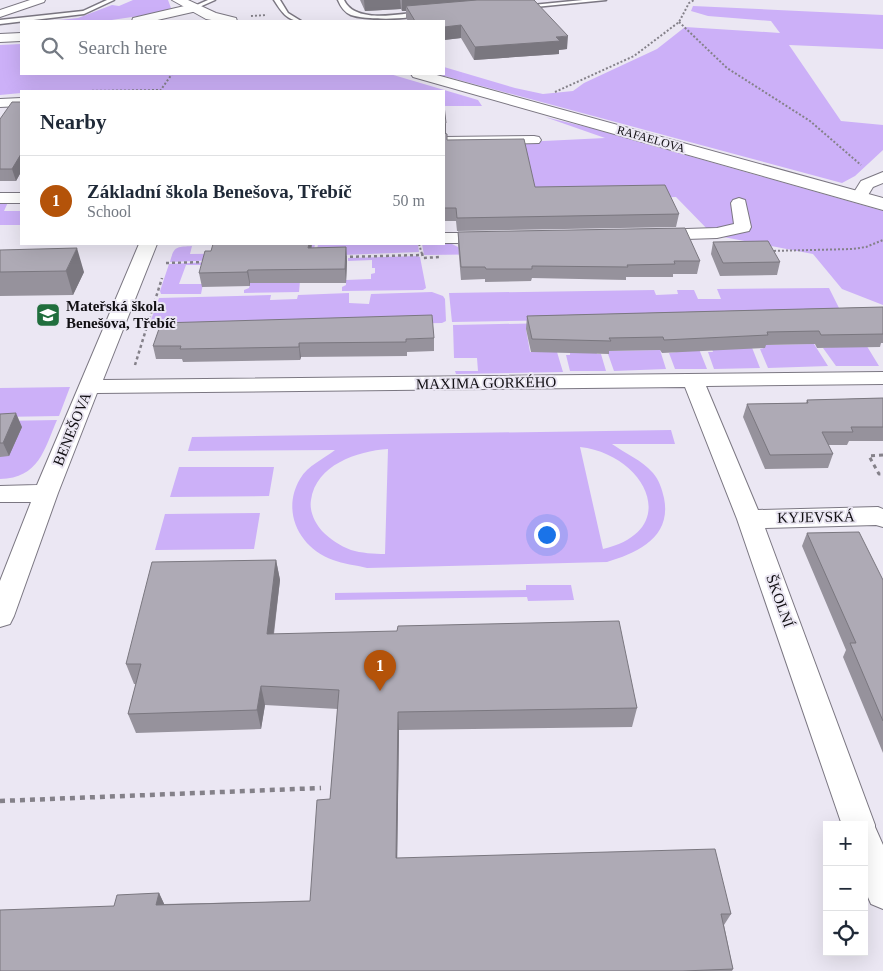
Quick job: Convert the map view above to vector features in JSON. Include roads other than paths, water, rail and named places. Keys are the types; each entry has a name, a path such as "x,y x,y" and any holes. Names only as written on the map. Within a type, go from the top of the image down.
{"main road":[{"path":"178,0 193,8 227,20"},
{"path":"142,20 193,8"},
{"path":"0,38 20,38"},
{"name":"RAFAELOVA","path":"422,75 883,204"}],"street":[{"path":"0,14 40,0"},
{"path":"0,103 20,102"},
{"path":"445,141 534,140"},
{"path":"859,197 868,184 881,176"},
{"path":"0,198 20,198"},
{"path":"642,235 717,233 743,228 739,203"},
{"path":"445,238 502,237"},
{"name":"BENEŠOVA","path":"0,616 46,493 148,245"},
{"name":"MAXIMA GORKÉHO","path":"89,387 883,378"},
{"name":"ŠKOLNÍ","path":"693,381 749,518 858,821"},
{"path":"0,494 46,493"},
{"name":"KYJEVSKÁ","path":"749,518 878,516 883,518"},
{"path":"868,850 883,892"}],"lane":[{"path":"0,22 84,12 111,0"},
{"path":"193,8 212,0"},
{"path":"277,0 286,14 297,20"},
{"path":"515,7 603,0"},
{"path":"344,1 345,9 354,15 371,17 426,14"}],"place":[{"name":"Mateřská škola Benešova, Třebíč","path":"48,315"},
{"name":"Základní škola Benešova, Třebíč","path":"380,691"}]}
